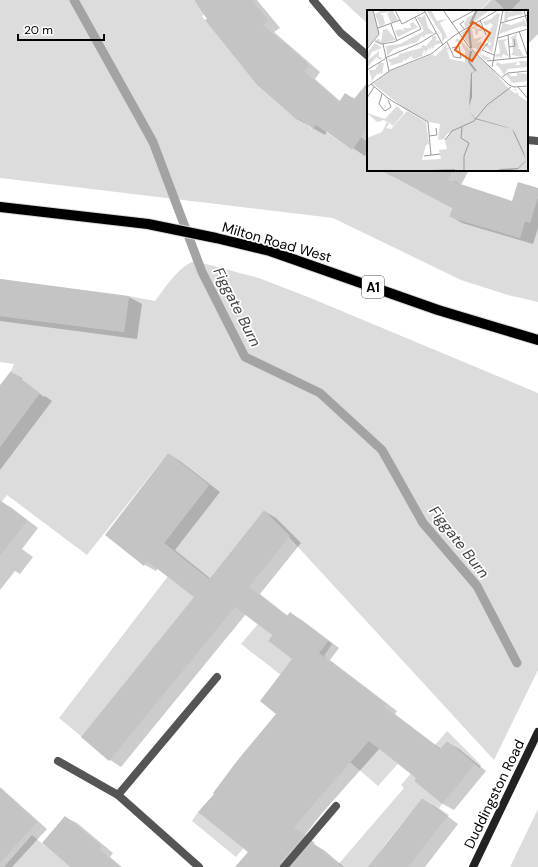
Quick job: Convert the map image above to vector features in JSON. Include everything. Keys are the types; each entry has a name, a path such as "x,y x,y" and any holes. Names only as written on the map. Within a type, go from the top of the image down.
{"main road":[{"name":"Milton Road West","path":"0,207 148,224 208,236 270,251 438,310 538,340"}],"street":[{"path":"313,0 341,33 367,55"},
{"path":"118,795 217,677"},
{"name":"Duddingston Road","path":"473,867 538,732"},
{"path":"58,761 118,795 199,867"},
{"path":"284,867 336,806"}],"shaded area":[{"path":"0,0 194,0 198,6 219,3 202,16 257,64 284,43 291,49 259,87 298,121 300,119 312,129 315,124 352,150 361,137 367,141 367,171 394,171 391,176 418,190 423,180 448,194 454,181 459,183 449,217 520,238 525,221 530,223 538,196 538,302 508,295 461,280 333,218 0,178"},
{"path":"342,0 490,0 480,10 367,10 367,23"},
{"path":"495,0 521,0 512,9 513,10 505,10"},
{"path":"194,261 259,278 538,393 538,670 494,760 264,510 82,737 59,718 182,558 164,543 209,485 168,453 87,555 7,495 0,504 0,447 40,393 11,371 14,364 0,362 0,316 124,332 129,296 155,301 177,273 182,268"},
{"path":"258,624 272,635 268,641 306,669 328,641 332,644 324,656 326,658 303,687 341,716 364,687 372,694 354,729 392,759 422,737 378,786 330,745 236,857 192,821 198,812 298,744 281,675 241,644"},
{"path":"447,731 481,765 480,768 447,741 414,781 442,804 439,808 449,815 447,817 422,798 383,847 373,867 336,867 404,788 401,785"},
{"path":"538,809 538,867 510,867"},
{"path":"32,835 70,867 4,867"}],"building":[{"path":"194,0 252,0 268,20 263,25 309,65 304,71 339,102 345,93 354,99 367,83 367,128 352,150 316,124 313,129 300,119 298,121 258,86 205,20 207,19"},
{"path":"382,171 452,171 448,180 512,201 518,182 538,188 538,196 530,223 525,221 520,238 449,217 452,208"},
{"path":"0,279 129,296 124,332 0,316"},
{"path":"11,371 40,393 0,446 0,385"},
{"path":"168,453 209,485 164,543 209,579 264,510 290,536 249,587 287,616 290,612 328,641 319,653 386,704 384,707 440,749 447,741 475,764 442,804 414,781 416,778 369,741 294,828 304,835 280,863 279,867 235,867 248,852 198,812 214,794 213,793 237,761 276,714 260,701 292,659 268,641 272,635 235,607 109,761 81,737 194,597 147,561 144,566 105,535"},
{"path":"0,500 27,521 0,556"},
{"path":"0,788 37,822 0,863"},
{"path":"422,798 447,817 408,867 368,867"},
{"path":"65,816 102,846 99,849 120,867 70,867 42,843"},
{"path":"312,842 342,867 291,867"}],"waterway":[{"name":"Figgate Burn","path":"74,0 153,142 202,272 245,357 320,393 382,450 423,523 477,586 517,663"}]}
